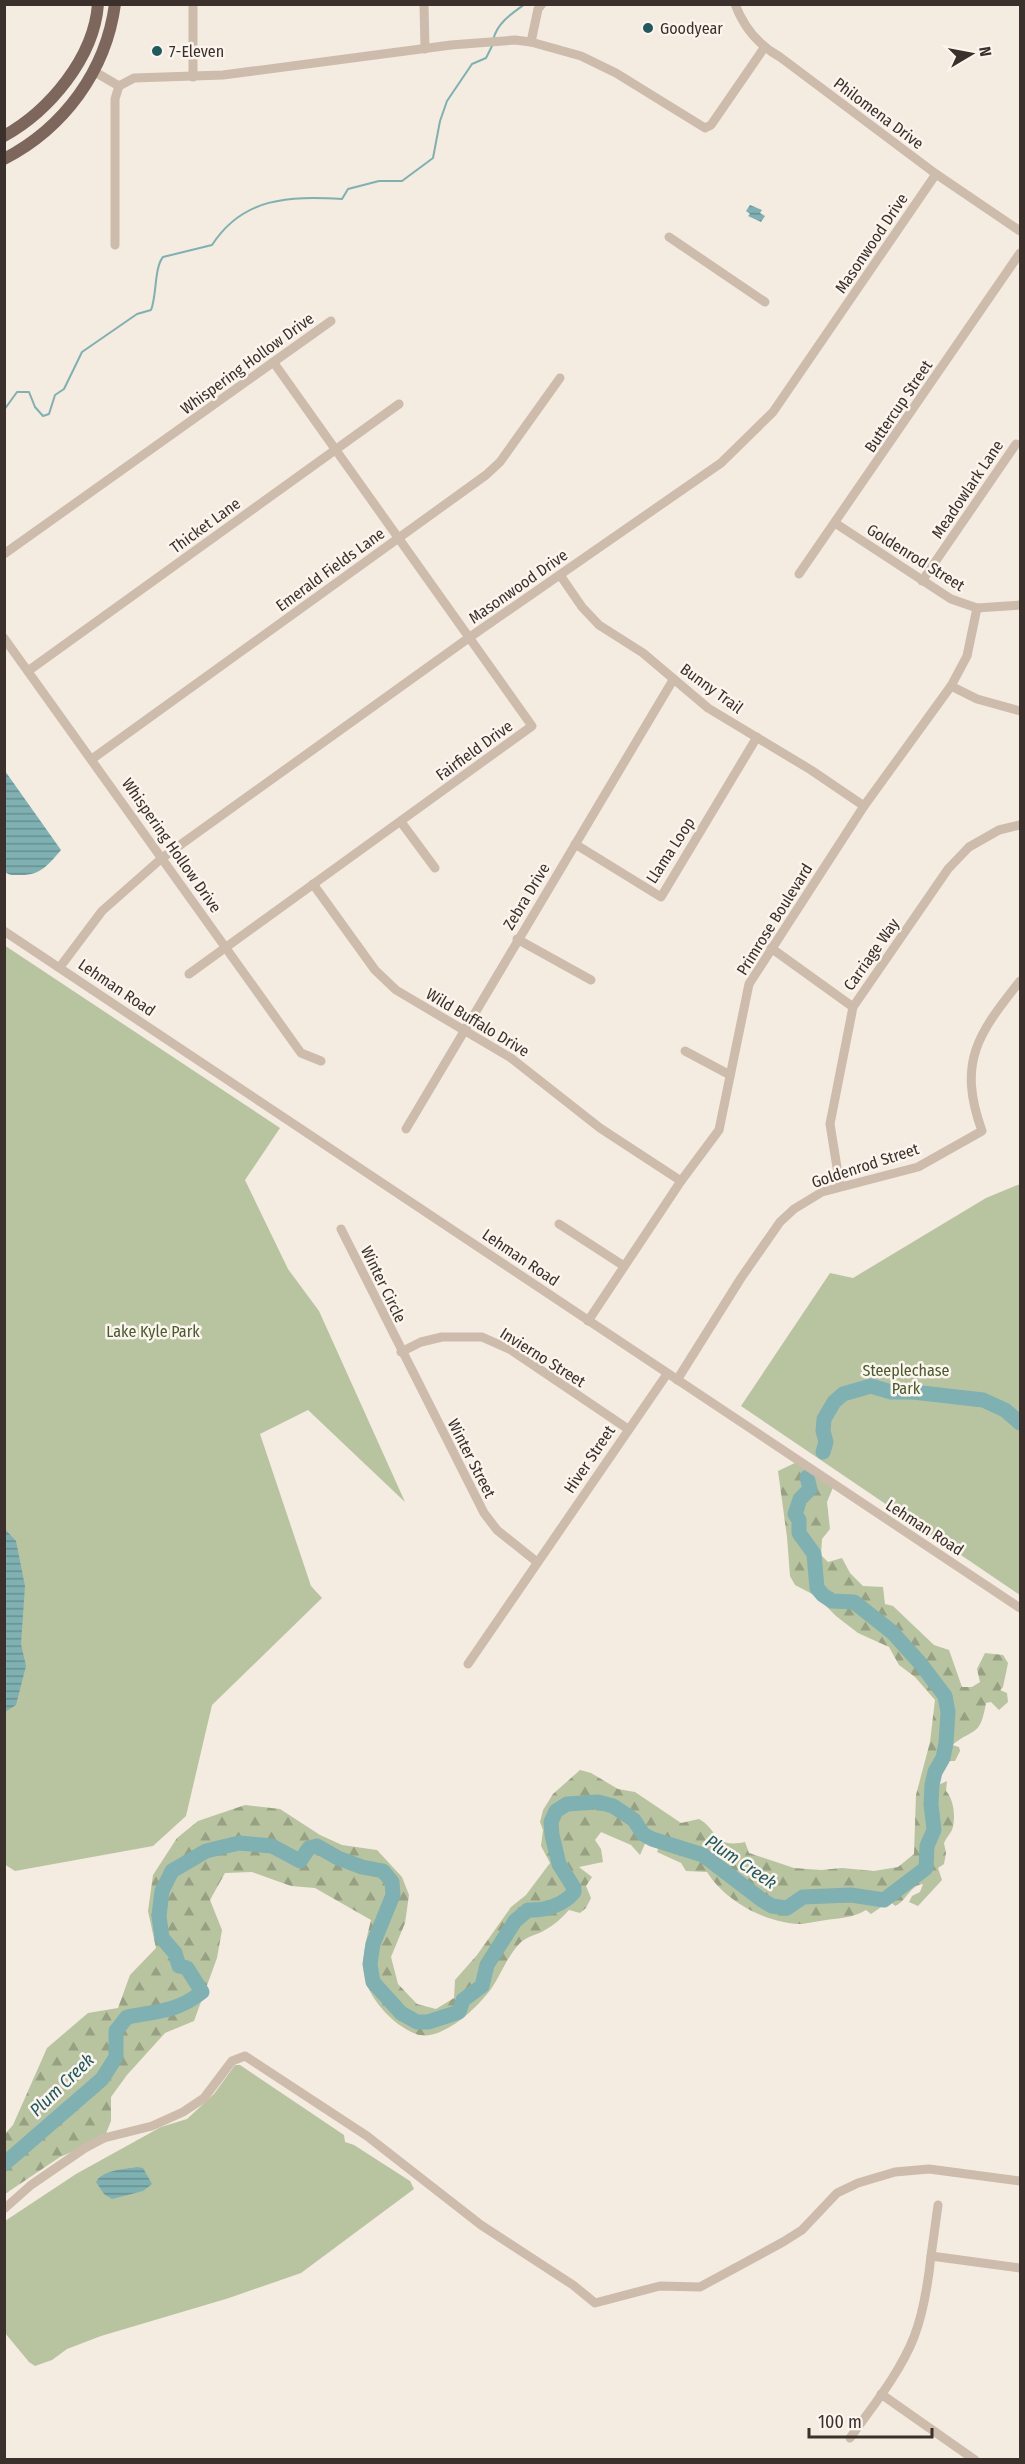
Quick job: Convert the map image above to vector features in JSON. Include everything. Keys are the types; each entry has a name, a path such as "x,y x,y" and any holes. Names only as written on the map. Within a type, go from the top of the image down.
{"main road":[{"path":"4,136 23,126 54,99 76,66 89,39 98,4"},
{"path":"4,159 22,150 44,134 68,109 95,72 105,47 115,4"}],"street":[{"path":"193,4 193,77"},
{"path":"424,4 425,49"},
{"path":"531,42 538,9 542,4"},
{"name":"Philomena Drive","path":"735,4 749,32 764,48 780,57 936,174 1020,231"},
{"path":"114,245 115,99 119,86 134,78 193,77 484,42 531,42 581,56 610,69 705,128 711,125 764,48"},
{"path":"95,72 119,86"},
{"name":"Masonwood Drive","path":"60,967 102,911 162,858 470,638 721,463 773,412 936,174"},
{"path":"669,237 765,302"},
{"name":"Buttercup Street","path":"799,574 1020,253"},
{"name":"Whispering Hollow Drive","path":"4,554 331,321"},
{"name":"Fairfield Drive","path":"189,974 532,726 274,363"},
{"name":"Emerald Fields Lane","path":"92,759 486,474 500,462 560,378"},
{"name":"Thicket Lane","path":"28,671 399,404"},
{"name":"Meadowlark Lane","path":"922,581 1016,444"},
{"name":"Goldenrod Street","path":"835,523 951,599 977,608 1020,605"},
{"name":"Bunny Trail","path":"560,575 582,607 598,625 643,653 708,708 864,806"},
{"name":"Primrose Boulevard","path":"588,1321 681,1181 719,1130 749,984 864,806 951,686 968,656 977,608"},
{"name":"Whispering Hollow Drive","path":"4,638 301,1053 321,1061"},
{"name":"Zebra Drive","path":"406,1129 673,680"},
{"path":"951,686 977,699 1020,711"},
{"name":"Llama Loop","path":"574,844 661,897 757,737"},
{"path":"401,822 435,868"},
{"name":"Carriage Way","path":"840,1186 830,1125 853,1007 948,869 969,847 999,830 1020,825"},
{"name":"Wild Buffalo Drive","path":"313,884 375,970 403,994 511,1058 600,1128 681,1181"},
{"name":"Lehman Road","path":"4,931 1020,1608"},
{"path":"517,939 591,980"},
{"path":"771,948 853,1007"},
{"name":"Goldenrod Street","path":"677,1380 741,1278 780,1222 806,1200 840,1186 918,1167 982,1131 971,1095 970,1079 976,1047 990,1020 1020,981"},
{"path":"685,1051 730,1075"},
{"path":"559,1224 624,1266"},
{"name":"Winter Circle","path":"341,1229 401,1352"},
{"name":"Invierno Street","path":"401,1352 431,1339 454,1336 483,1337 511,1350 628,1429"},
{"name":"Winter Street","path":"401,1352 484,1513 497,1530 537,1562"},
{"name":"Hiver Street","path":"468,1664 667,1374"},
{"path":"4,2209 31,2185 85,2148 104,2138 153,2126 183,2112 204,2098 232,2061 245,2056 367,2136 481,2225 573,2285 595,2303 660,2286 700,2287 802,2230 837,2193 858,2183 895,2172 929,2169 1020,2181"},
{"path":"850,2438 914,2339 922,2313 938,2205"},
{"path":"931,2256 1020,2268"},
{"path":"880,2394 975,2460"}],"green space":[{"name":"Lake Kyle Park","path":"4,945 280,1128 245,1180 288,1269 319,1311 405,1502 308,1410 260,1434 311,1586 322,1598 212,1705 186,1816 153,1846 15,1871 4,1864"},
{"name":"Steeplechase Park","path":"1020,1184 1020,1595 741,1406 830,1273 853,1278 986,1198"},
{"path":"799,1461 834,1485 827,1502 830,1529 822,1539 821,1555 828,1562 842,1558 850,1573 863,1586 883,1587 885,1604 893,1606 934,1645 949,1650 962,1687 972,1687 980,1682 977,1669 985,1653 1003,1655 1008,1663 1003,1687 1000,1690 1007,1693 1008,1702 999,1710 991,1702 986,1703 979,1726 952,1745 959,1747 960,1751 955,1761 947,1761 939,1771 936,1786 947,1781 946,1791 954,1809 954,1820 952,1830 944,1843 946,1853 944,1864 938,1868 942,1880 918,1906 909,1902 912,1896 920,1892 923,1884 914,1888 899,1904 895,1906 890,1901 871,1914 866,1910 856,1915 802,1924 775,1920 748,1909 736,1901 715,1883 707,1872 686,1871 681,1863 657,1852 661,1842 648,1837 640,1855 631,1845 601,1832 595,1840 601,1849 603,1862 579,1867 592,1877 586,1886 591,1898 586,1908 580,1913 569,1910 552,1926 523,1941 512,1953 491,1989 468,2014 447,2028 426,2035 411,2032 394,2021 374,1999 368,1988 364,1957 371,1920 315,1888 291,1886 252,1872 225,1873 210,1900 222,1930 217,1958 194,2021 165,2033 127,2075 111,2097 111,2121 104,2138 60,2157 5,2194 5,2134 13,2125 47,2048 88,2013 118,2008 130,1975 156,1948 148,1911 153,1875 177,1838 198,1821 245,1805 280,1809 320,1835 342,1845 377,1850 402,1877 409,1895 405,1923 391,1957 398,1984 417,2004 436,2009 454,1998 455,1980 477,1955 511,1907 526,1895 550,1863 541,1846 543,1830 540,1822 543,1810 553,1794 580,1770 591,1773 618,1789 635,1792 681,1823 699,1819 721,1840 727,1843 745,1842 749,1853 794,1868 874,1871 898,1867 914,1854 916,1795 930,1742 935,1700 915,1677 899,1665 889,1647 858,1633 816,1596 795,1585 790,1576 778,1471"},
{"path":"235,2065 240,2065 344,2135 345,2142 354,2145 410,2181 414,2189 301,2273 229,2298 101,2336 67,2349 52,2360 35,2366 29,2362 5,2333 5,2221 76,2174 161,2127 187,2119 214,2094"}],"water":[{"path":"750,205 762,210 760,213 765,216 761,222 748,216 750,214 746,211"},
{"path":"5,771 61,850 48,865 33,874 13,875 5,872"},
{"path":"4,1528 16,1541 25,1586 21,1644 26,1666 16,1705 5,1712"},
{"path":"143,2168 152,2184 143,2191 112,2199 104,2194 96,2182 108,2173"}],"waterway":[{"path":"493,40 501,24 525,4"},
{"path":"4,410 17,392 29,392 35,407 43,416 49,414 55,395 64,389 82,352 137,314 151,310 158,268 163,257 212,245 224,229 238,217 269,203 304,198 342,199 348,189 379,181 402,181 433,158 440,121 447,101 472,64 486,58 492,46"},
{"name":"Plum Creek","path":"823,1452 826,1442 823,1431 824,1419 834,1402 843,1394 871,1386 891,1392 913,1392 983,1400 1005,1410 1020,1423"},
{"name":"Plum Creek","path":"4,2164 102,2079 116,2057 116,2031 127,2017 175,2007 202,1992 187,1968 179,1966 175,1953 162,1938 159,1916 162,1891 172,1871 206,1851 239,1843 272,1846 300,1861 309,1848 317,1846 338,1858 362,1867 383,1871 392,1882 393,1895 373,1944 370,1964 373,1982 401,2013 417,2022 428,2022 459,2012 463,2000 482,1986 487,1965 515,1921 528,1910 553,1906 570,1897 574,1892 574,1888 559,1864 552,1835 551,1822 556,1811 567,1804 598,1802 613,1806 634,1820 643,1834 703,1855 772,1906 787,1908 803,1897 851,1895 884,1900 926,1868 927,1846 934,1830 931,1804 932,1785 935,1772 943,1758 946,1743 948,1712 945,1696 892,1632 854,1602 832,1601 817,1588 814,1554 799,1533 799,1520 795,1514 800,1499 810,1489 807,1477"}],"place":[{"name":"Goodyear","path":"648,28"},
{"name":"7-Eleven","path":"157,51"}]}
